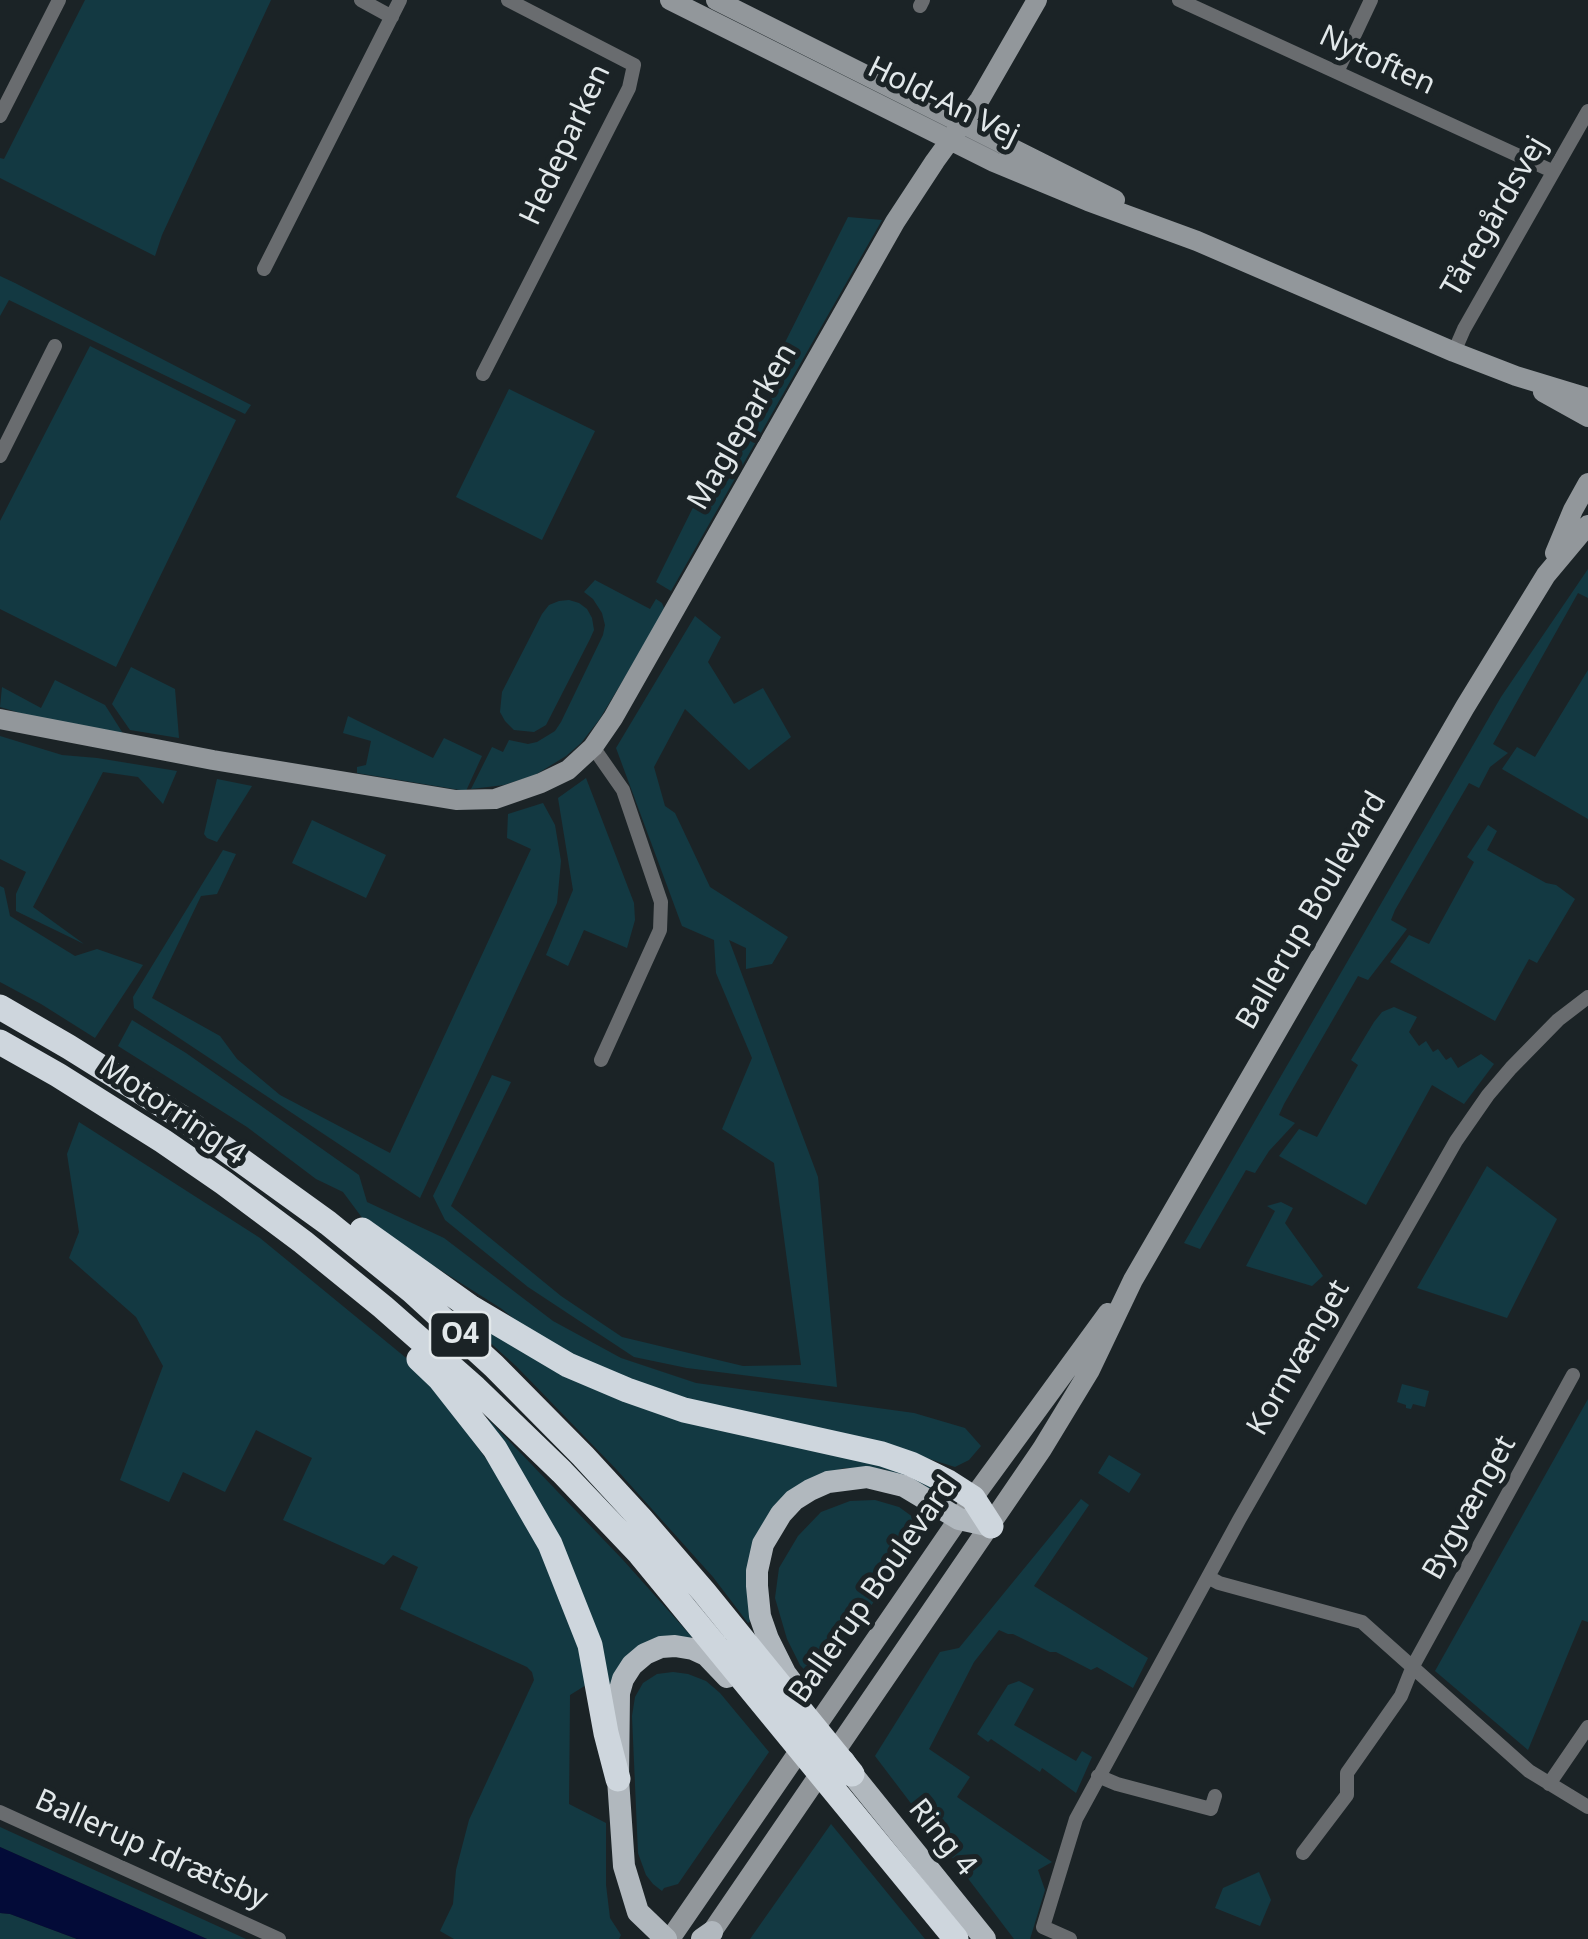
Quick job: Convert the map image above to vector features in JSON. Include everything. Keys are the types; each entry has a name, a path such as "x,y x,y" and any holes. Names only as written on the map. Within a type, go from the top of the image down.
{"highway":[{"name":"Motorring 4","path":"0,1007 181,1116"},
{"name":"Motorring 4","path":"0,1042 163,1142 303,1242"},
{"path":"181,1116 254,1152 292,1176 470,1307 568,1364 684,1410 911,1464 948,1482 966,1508 991,1526"},
{"name":"O4","path":"181,1116 328,1223 412,1292 494,1366 583,1456 704,1592 952,1939"},
{"path":"303,1242 440,1379 495,1449 550,1544 590,1645 618,1778"},
{"name":"O4","path":"303,1242 475,1388 562,1472 784,1709"}],"main road":[{"path":"784,1709 776,1658 760,1616 757,1586 763,1544 781,1514 794,1500 828,1482 868,1477 966,1508"},
{"path":"673,1937 638,1912 624,1866 618,1778 618,1694 623,1679 645,1654 661,1647 693,1649 784,1709"},
{"name":"Ring 4","path":"784,1709 816,1712 849,1793 985,1939"}],"street":[{"path":"0,116 59,0"},
{"path":"361,0 392,16"},
{"path":"264,269 400,0"},
{"name":"Hedeparken","path":"483,374 629,88 634,65 508,0"},
{"name":"Hold-An Vej","path":"670,0 1197,242 1454,352 1588,398"},
{"name":"Hold-An Vej","path":"716,0 956,132"},
{"name":"Magleparken","path":"0,719 213,760 456,800 495,799 568,770 593,747 612,718 895,222 982,95 1037,0"},
{"name":"Nytoften","path":"1179,0 1552,171"},
{"path":"1337,72 1371,0"},
{"name":"Tåregårdsvej","path":"1454,352 1588,112"},
{"path":"0,456 55,346"},
{"name":"Hold-An Vej","path":"1516,376 1588,417"},
{"name":"Ballerup Boulevard","path":"1546,575 1588,483"},
{"name":"Ballerup Boulevard","path":"707,1937 991,1526 1073,1400 1133,1280 1465,706 1546,575 1588,525"},
{"path":"593,747 623,790 661,902 660,930 601,1060"},
{"name":"Kornvænget","path":"1070,1939 1043,1927 1076,1819 1098,1776 1456,1141 1511,1068 1588,996"},
{"name":"Ballerup Boulevard","path":"673,1937 966,1508 1133,1280"},
{"name":"Bygvænget","path":"1303,1852 1347,1795 1347,1773 1401,1696 1413,1666 1573,1375"},
{"path":"1208,1577 1219,1584 1362,1622 1529,1770 1588,1807"},
{"path":"1549,1784 1588,1727"},
{"path":"1098,1776 1211,1809 1216,1796"},
{"name":"Ballerup Idrætsby","path":"0,1812 279,1939"}],"shaded area":[{"path":"85,0 271,0 155,256 0,178 0,158 4,159"},
{"path":"848,217 882,220 671,591 656,582 722,449 730,452"},
{"path":"0,276 251,405 245,414 9,300 0,316"},
{"path":"90,346 236,420 116,667 0,609 0,521"},
{"path":"509,389 595,431 542,540 456,497"},
{"path":"1588,569 1588,598 1578,593 1493,744 1508,753 1490,767 1479,788 1469,783 1395,910 1391,920 1407,929 1368,980 1358,976 1284,1104 1279,1115 1295,1123 1255,1173 1246,1170 1200,1249 1184,1243 1501,697"},
{"path":"595,580 650,609 656,599 664,608 628,672 599,720 566,756 535,775 504,785 471,789 492,747 503,752 509,740 537,742 555,731 561,722 603,635 602,613 584,592"},
{"path":"569,600 587,609 594,630 546,725 534,732 514,730 500,712 502,692 542,614 549,605"},
{"path":"695,616 721,637 708,662 734,704 763,688 791,737 749,770 685,709 654,767 665,806 675,813 710,887 788,937 772,964 746,969 746,948 729,940 818,1177 837,1387 687,1368 634,1357 528,1287 445,1220 433,1196 492,1075 511,1082 451,1206 561,1296 622,1337 743,1366 801,1365 774,1163 722,1129 752,1058 716,973 714,940 682,926 616,748"},
{"path":"131,667 175,689 179,738 130,730 112,704"},
{"path":"1588,670 1588,819 1502,769 1517,747 1535,757"},
{"path":"55,680 105,705 124,735 0,707 2,687 41,708"},
{"path":"348,716 433,758 444,738 482,756 466,791 357,773 357,767 366,765 371,741 343,733"},
{"path":"0,736 62,755 177,771 163,804 138,777 103,772 33,907 84,944 16,911 16,894 26,872 0,859"},
{"path":"586,778 634,903 635,920 627,948 584,930 568,966 546,955 573,890 558,798"},
{"path":"217,779 252,786 217,842 204,834"},
{"path":"543,803 555,825 561,861 557,903 420,1198 134,1008 133,997 223,850 236,854 217,894 201,896 152,998 220,1036 237,1059 280,1095 390,1153 531,849 507,838 508,814"},
{"path":"312,820 386,855 366,898 292,863"},
{"path":"1488,825 1497,831 1487,850 1575,899 1537,963 1529,959 1495,1021 1390,962 1409,935 1429,944 1474,862 1467,857"},
{"path":"0,886 4,888 10,916 75,956 97,949 143,965 95,1038 0,982"},
{"path":"1394,1007 1417,1017 1409,1032 1419,1046 1426,1041 1433,1052 1438,1049 1446,1060 1451,1057 1458,1068 1481,1054 1494,1064 1464,1104 1432,1085 1366,1205 1279,1156 1299,1129 1317,1137 1358,1065 1351,1060 1382,1012"},
{"path":"132,1020 186,1053 359,1175 367,1202 444,1238 553,1321 621,1358 696,1383 914,1413 965,1428 981,1446 969,1460 955,1467 885,1445 709,1409 552,1350 502,1309 366,1223 343,1192 316,1179 247,1127 118,1046"},
{"path":"79,1122 260,1238 422,1371 514,1497 543,1546 591,1682 570,1695 569,1804 606,1823 606,1885 610,1918 621,1935 619,1939 454,1939 440,1931 453,1904 456,1870 469,1820 534,1680 532,1672 400,1609 418,1567 393,1555 384,1565 283,1520 312,1458 256,1430 225,1492 183,1472 169,1502 120,1480 163,1366 136,1317 69,1258 79,1232 67,1154"},
{"path":"1487,1166 1557,1219 1507,1318 1417,1288"},
{"path":"1281,1202 1293,1208 1285,1223 1323,1276 1312,1286 1246,1266 1275,1211 1267,1206"},
{"path":"470,1316 612,1394 721,1431 747,1432 867,1459 939,1488 936,1492 883,1469 845,1468 833,1471 777,1506 756,1617 748,1623 713,1577 616,1469 516,1366 465,1320"},
{"path":"1402,1384 1429,1391 1425,1407 1413,1404 1411,1409 1397,1402"},
{"path":"1588,1399 1588,1622 1582,1620 1528,1750 1435,1671"},
{"path":"489,1420 692,1637 687,1642 672,1640 609,1696 485,1426"},
{"path":"1109,1455 1141,1474 1129,1493 1098,1473"},
{"path":"1081,1499 1089,1505 1034,1586 1148,1658 1133,1688 1097,1667 1091,1670 999,1630 974,1662 929,1749 970,1777 957,1797 1052,1862 1038,1870 1045,1890 1030,1939 1014,1939 875,1756 940,1652 959,1648"},
{"path":"875,1500 899,1507 917,1520 917,1540 817,1683 800,1665 787,1639 775,1598 779,1568 798,1536 821,1512 850,1501"},
{"path":"673,1672 706,1681 769,1752 678,1884 662,1891 646,1875 638,1853 632,1716 635,1697 643,1683 657,1674"},
{"path":"1019,1681 1034,1689 1014,1725 1076,1761 1082,1751 1092,1757 1076,1793 1042,1768 1040,1772 977,1734 1008,1685"},
{"path":"831,1824 925,1939 750,1939"},
{"path":"0,1827 246,1939 207,1939 0,1847"},
{"path":"0,1847 207,1939 77,1939 0,1913"},
{"path":"1259,1872 1271,1900 1260,1926 1215,1908 1223,1888"},
{"path":"0,1913 10,1914 77,1939 0,1939"}]}
